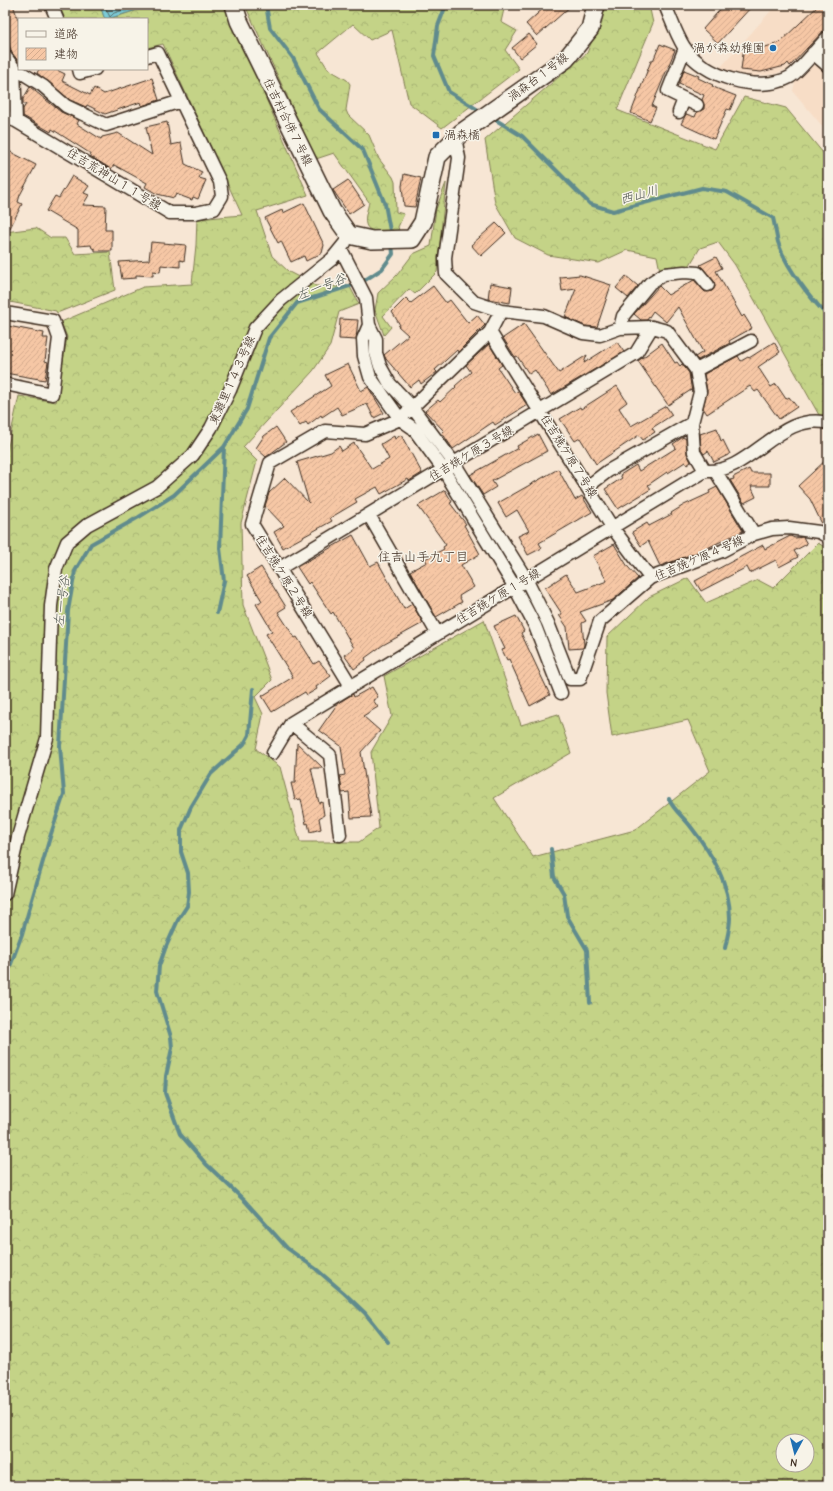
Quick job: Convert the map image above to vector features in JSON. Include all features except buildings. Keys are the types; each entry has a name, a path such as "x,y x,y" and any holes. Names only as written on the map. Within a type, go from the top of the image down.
{"street":[{"path":"51,5 57,18"},
{"name":"住吉村合併７号線","path":"234,5 240,21 332,211 345,242"},
{"name":"渦森台１号線","path":"345,242 412,238 423,222 437,157 458,135 566,59 590,29 596,5"},
{"path":"666,5 685,48 705,69 733,80 755,83 781,81 792,75 828,37"},
{"path":"685,48 668,91 697,105"},
{"name":"住吉荒神山１１号線","path":"10,119 170,213 195,213 214,209 222,196 220,182 158,53 148,56"},
{"path":"813,53 828,66"},
{"path":"5,56 14,68 43,86 66,106 106,125 181,101"},
{"path":"10,119 14,68"},
{"path":"79,70 80,73 91,70"},
{"path":"679,112 684,99"},
{"path":"458,135 459,158 445,258 446,274 474,302 501,311 544,316 582,333 600,335 620,328 652,328 667,331 696,370 700,392 692,423 694,452 711,472 754,534"},
{"path":"345,242 348,262 366,298 369,324 376,339 376,352 380,366 390,384 412,407 454,463 526,579"},
{"name":"東灘里１４３号線","path":"5,894 18,837 47,738 50,606 56,569 67,542 87,525 157,487 193,456 211,428 230,390 255,328 281,300 332,259 345,242"},
{"path":"620,328 623,316 650,283 664,274 684,272 698,273 708,285"},
{"name":"住吉焼ケ原２号線","path":"351,686 252,524 270,463 325,431 365,434 400,419 490,332 501,311"},
{"path":"5,313 53,321 59,338 52,394 5,384"},
{"path":"369,324 363,339 364,356 370,377 400,419 413,428 443,469 514,586 535,626 561,694"},
{"name":"住吉焼ケ原３号線","path":"280,568 636,353 652,328"},
{"name":"住吉焼ケ原７号線","path":"490,332 612,527 650,578"},
{"path":"696,370 751,341"},
{"name":"住吉焼ケ原１号線","path":"273,753 291,723 612,527 711,472 738,462 775,436 802,422 828,423"},
{"path":"587,487 608,471 692,423"},
{"path":"369,514 437,633"},
{"name":"住吉焼ケ原４号線","path":"526,579 548,623 570,679 580,679 600,621 650,578 722,551 754,534 772,529 789,528 819,532 828,536"},
{"path":"291,723 330,756 340,835"}],"shaded area":[{"name":"渦が森幼稚園","path":"776,5 828,5 828,27 788,69 775,74 754,76 736,74 720,68"},
{"path":"811,65 820,66 828,74 828,133 793,91 795,82"}],"green space":[{"path":"59,5 100,5 106,18 65,18"},
{"path":"153,5 225,5 308,195 257,211 272,256 289,272 316,286 350,287 359,304 339,312 330,346 313,371 243,447 257,461 241,523 243,605 272,680 255,697 263,714 256,749 280,767 300,842 359,842 379,828 371,752 392,716 384,676 484,620 521,725 558,714 571,753 494,798 533,857 635,830 710,771 688,720 612,737 606,693 607,637 649,597 688,578 706,603 758,580 773,588 818,543 828,549 828,1486 5,1486 5,451 7,451 19,396 56,402 67,337 61,322 143,287 192,284 197,219 242,215 163,44 148,48 148,18 112,18"},
{"path":"245,5 505,5 501,22 517,31 505,50 519,69 442,128 409,103 392,30 370,40 353,24 318,53 328,69 347,80 350,84 346,110 348,115 369,135 379,159 393,177 395,182 396,212 404,214 398,227 400,233 376,232 368,228 366,224 369,202 334,153 316,159"},
{"path":"603,5 649,5 653,23 617,110 715,149 744,97 786,108 828,159 828,416 819,415 735,265 718,242 700,248 688,268 660,271 657,256 627,250 599,263 548,255 515,238 495,203 485,140 587,53 602,16"},
{"path":"446,183 437,272 415,294 409,289 383,316 391,327 384,335 375,310 378,293 397,275 413,254 431,246 436,209"},
{"path":"36,228 51,238 65,238 75,254 110,252 115,290 57,313 56,311 5,301 5,232"}],"water":[{"path":"100,5 153,5 110,18 104,17"}],"waterway":[{"path":"266,5 270,28 293,58 319,109 363,150 385,204 391,236"},
{"name":"西山川","path":"446,5 438,26 434,56 449,92 483,113"},
{"name":"西山川","path":"491,117 522,136 590,204 613,211 702,188 727,192 773,218 778,242 786,261 806,291 828,316"},
{"name":"左一号谷","path":"5,980 22,934 64,794 60,746 68,611 75,571 91,544 174,495 224,447 247,409 269,338 297,303 362,282 382,269 393,254 392,243"},
{"path":"217,613 224,581 220,548 224,447"},
{"path":"253,689 249,735 244,744 211,774 191,807 181,830 181,852 188,873 189,892 187,906 178,920 165,949 159,966 157,991 171,1037 172,1048 166,1076 165,1093 180,1134 206,1164 245,1201 287,1248 316,1269 365,1313 388,1342"},
{"path":"669,799 673,807 699,837 713,858 723,881 727,893 730,918 725,948"},
{"path":"551,849 554,877 564,894 567,916 587,950 590,1003"}],"place":[{"name":"渦が森幼稚園","path":"773,48"},
{"name":"渦森橋","path":"436,135"}],"district":[{"name":"住吉山手九丁目","path":"423,556"}]}
